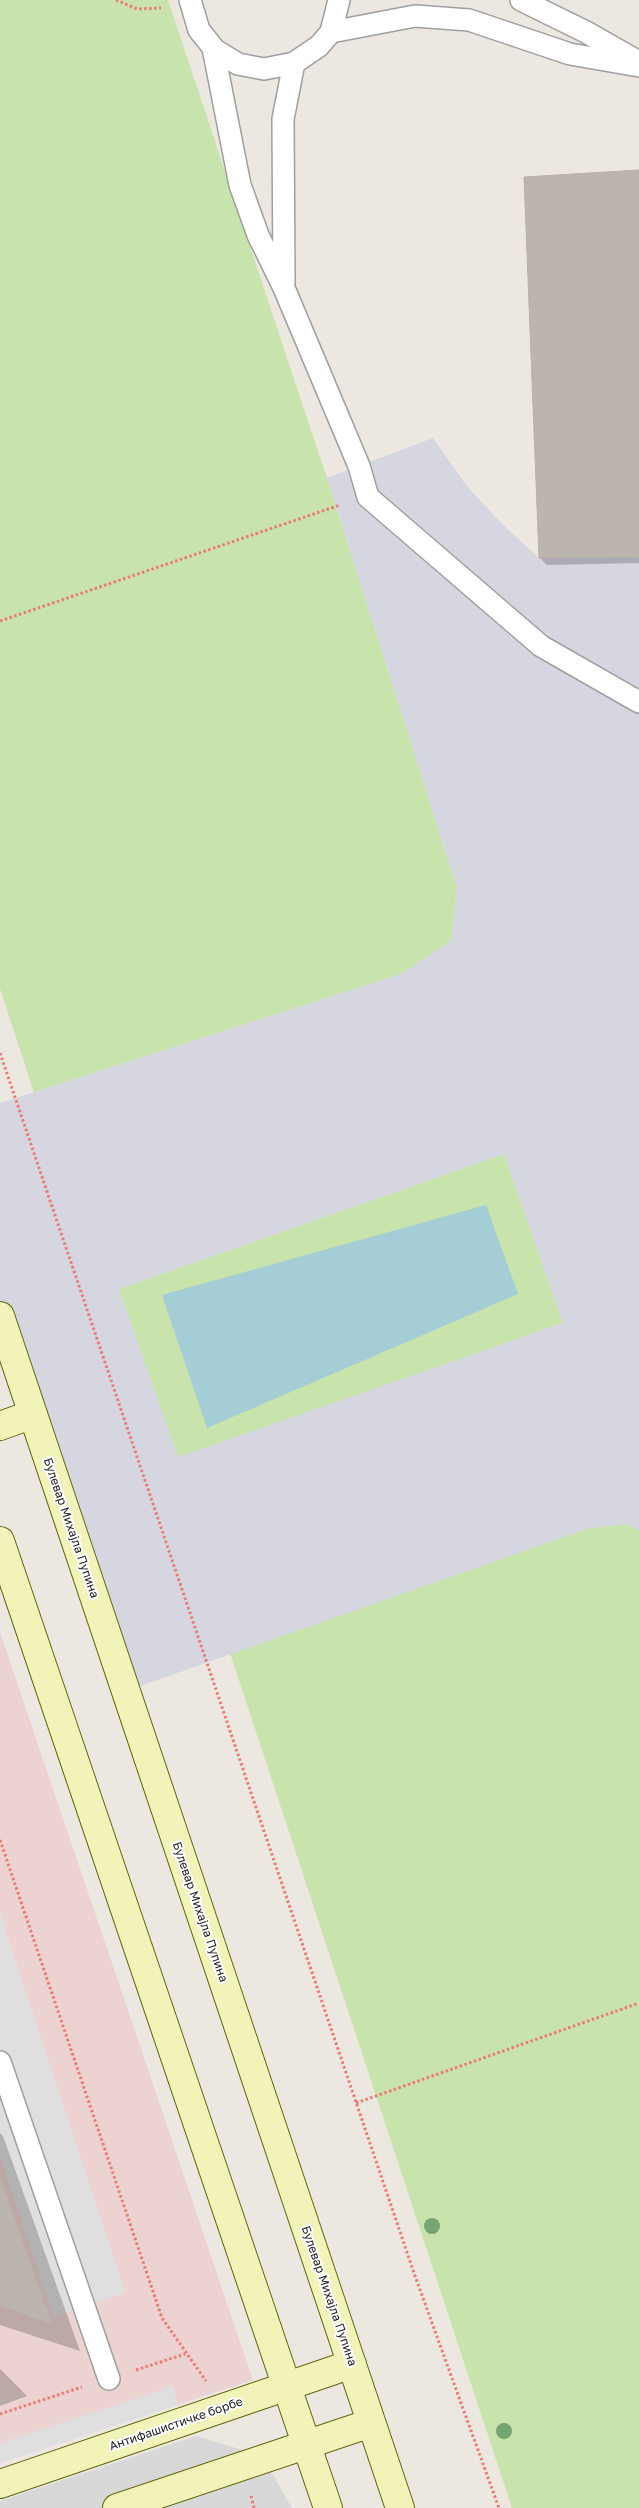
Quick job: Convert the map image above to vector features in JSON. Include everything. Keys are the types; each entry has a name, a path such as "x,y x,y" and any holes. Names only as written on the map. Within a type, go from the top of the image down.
{"main road":[{"name":"Булевар Михајла Пупина","path":"0,1316 400,2508"},
{"path":"0,1426 33,1414"},
{"path":"0,1541 328,2508"},
{"name":"Антифашистичке борбе","path":"0,2484 352,2364"},
{"path":"117,2508 370,2423"}],"lane":[{"path":"190,2 198,30 213,48 238,64 264,69 294,63 319,46 331,32 338,0"},
{"path":"521,0 586,32 639,64"},
{"path":"331,32 415,16 469,20 570,54 639,64"},
{"path":"213,48 240,185 258,234 284,288 359,466 368,497 541,646 639,702"},
{"path":"284,288 283,119 294,63"},
{"path":"0,2062 109,2378"}],"path":[{"path":"116,0 137,9 190,2"},
{"path":"0,621 368,497"},
{"path":"0,1053 414,2273 499,2508"},
{"path":"0,1840 162,2318 185,2354"},
{"path":"356,2103 639,2003"}],"shaded area":[{"path":"433,438 466,485 501,523 539,558 639,557 639,1531 627,1524 590,1528 126,1691 0,1306 0,1103 401,974 451,941 457,888 327,478","holes":["504,1154 563,1323 178,1457 119,1289"]},
{"path":"0,1632 253,2380 0,2463"},
{"path":"0,1913 126,2293 54,2317 0,2156"},
{"path":"173,2386 178,2405 0,2463 0,2443"},
{"path":"196,2436 262,2456 292,2508 0,2508 0,2501"}],"green space":[{"path":"0,0 168,0 327,478 457,888 451,941 401,974 34,1092 0,989"},
{"path":"504,1154 563,1323 178,1458 119,1289"},
{"path":"627,1524 639,1531 639,2508 512,2508 230,1653 590,1528"}],"water":[{"path":"486,1205 518,1294 207,1428 162,1295"}],"building":[{"path":"639,170 639,557 539,558 524,177"},
{"path":"0,2177 13,2214 52,2324 0,2306"}]}
